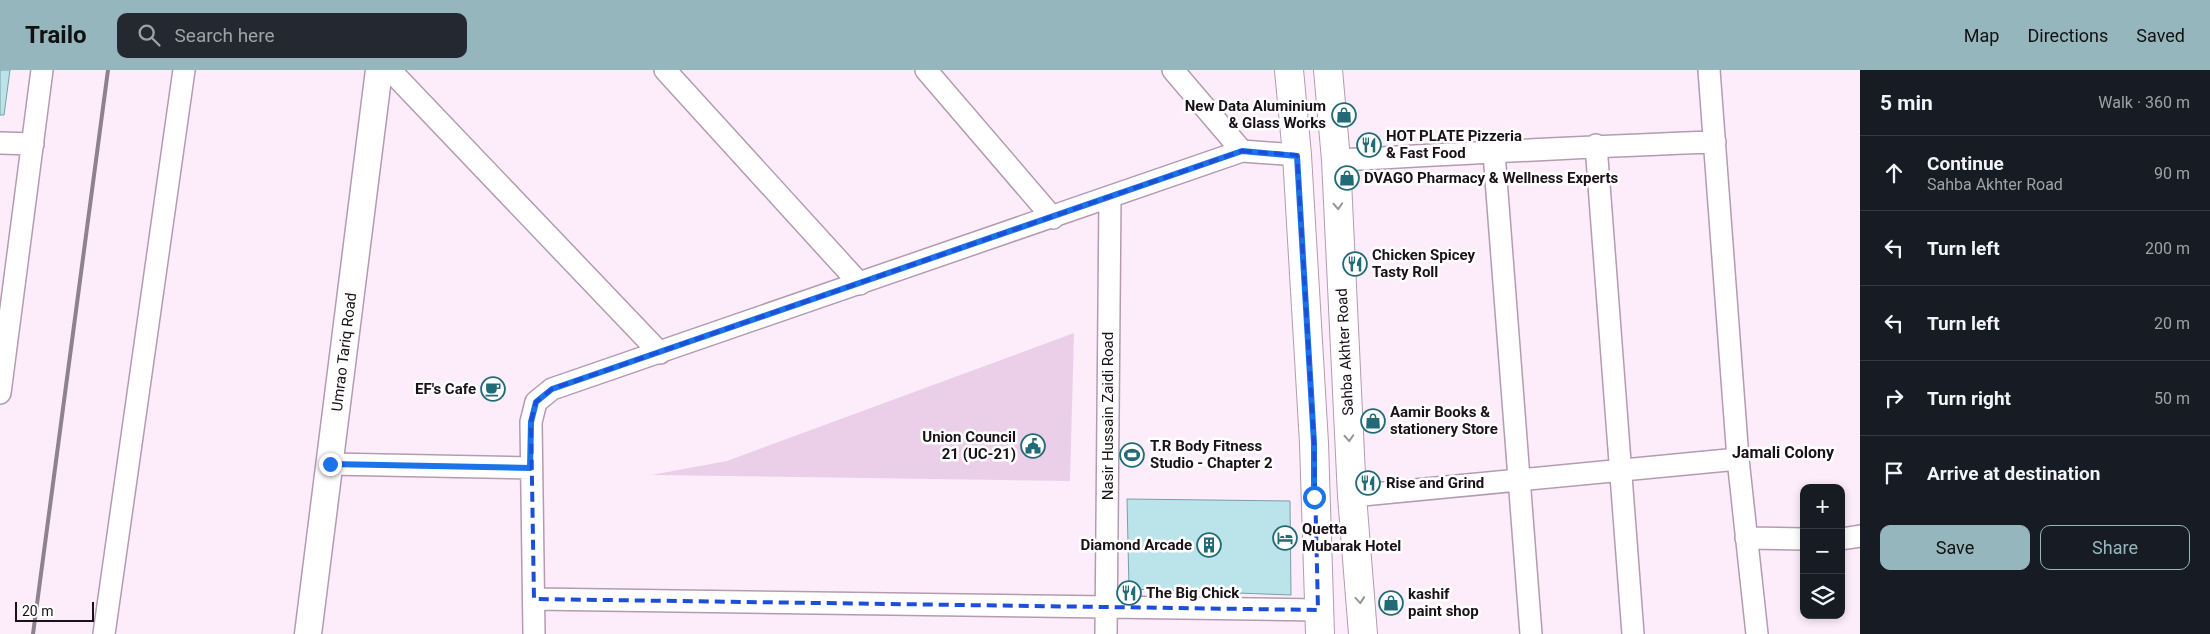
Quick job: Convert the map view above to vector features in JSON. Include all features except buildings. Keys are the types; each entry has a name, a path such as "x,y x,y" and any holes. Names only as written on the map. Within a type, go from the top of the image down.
{"main road":[{"path":"1289,70 1297,156 1314,443 1319,622"},
{"name":"Sahba Akhter Road","path":"1328,70 1336,160 1352,496 1363,634"}],"street":[{"path":"0,393 4,336 33,144 42,70"},
{"path":"104,634 184,70"},
{"name":"Umrao Tariq Road","path":"308,634 379,70"},
{"path":"390,70 660,353"},
{"path":"665,70 860,284"},
{"path":"926,70 1054,218"},
{"path":"1173,70 1242,151"},
{"path":"1709,70 1738,459 1757,634"},
{"path":"1336,160 1494,153 1596,146 1715,142"},
{"path":"0,143 33,144"},
{"path":"1596,146 1633,634"},
{"path":"534,634 530,468 531,422 536,402 552,389 1054,218 1242,151 1297,156"},
{"path":"1494,153 1531,634"},
{"name":"Nasir Hussain Zaidi Road","path":"1106,634 1110,197"},
{"path":"1352,496 1738,459"},
{"path":"330,464 530,468"},
{"path":"1845,538 1860,536"},
{"path":"1746,538 1800,539"},
{"path":"534,599 1107,607 1319,622"}],"highlighted area":[{"path":"1242,151 1297,155 1314,443 1318,610 534,599 531,422 536,402 552,389"}],"shaded area":[{"path":"1074,333 1070,481 651,475 727,461"}],"railway":[{"path":"33,634 108,70"}],"place":[{"name":"New Data Aluminium & Glass Works","path":"1344,115"},
{"name":"HOT PLATE Pizzeria & Fast Food","path":"1369,145"},
{"name":"DVAGO Pharmacy & Wellness Experts","path":"1347,178"},
{"name":"Chicken Spicey Tasty Roll","path":"1355,264"},
{"name":"EF's Cafe","path":"493,389"},
{"name":"Aamir Books & stationery Store","path":"1373,421"},
{"name":"Union Council 21 (UC-21)","path":"1033,446"},
{"name":"T.R Body Fitness Studio - Chapter 2","path":"1132,455"},
{"name":"Rise and Grind","path":"1368,483"},
{"name":"Quetta Mubarak Hotel","path":"1285,538"},
{"name":"Diamond Arcade","path":"1209,545"},
{"name":"The Big Chick","path":"1129,593"},
{"name":"kashif paint shop","path":"1391,603"}],"district":[{"name":"Jamali Colony","path":"1783,452"}],"route":[{"path":"330,464 530,468 531,422 536,402 552,389 1054,218 1242,151 1297,156 1314,443 1314,497"}]}
